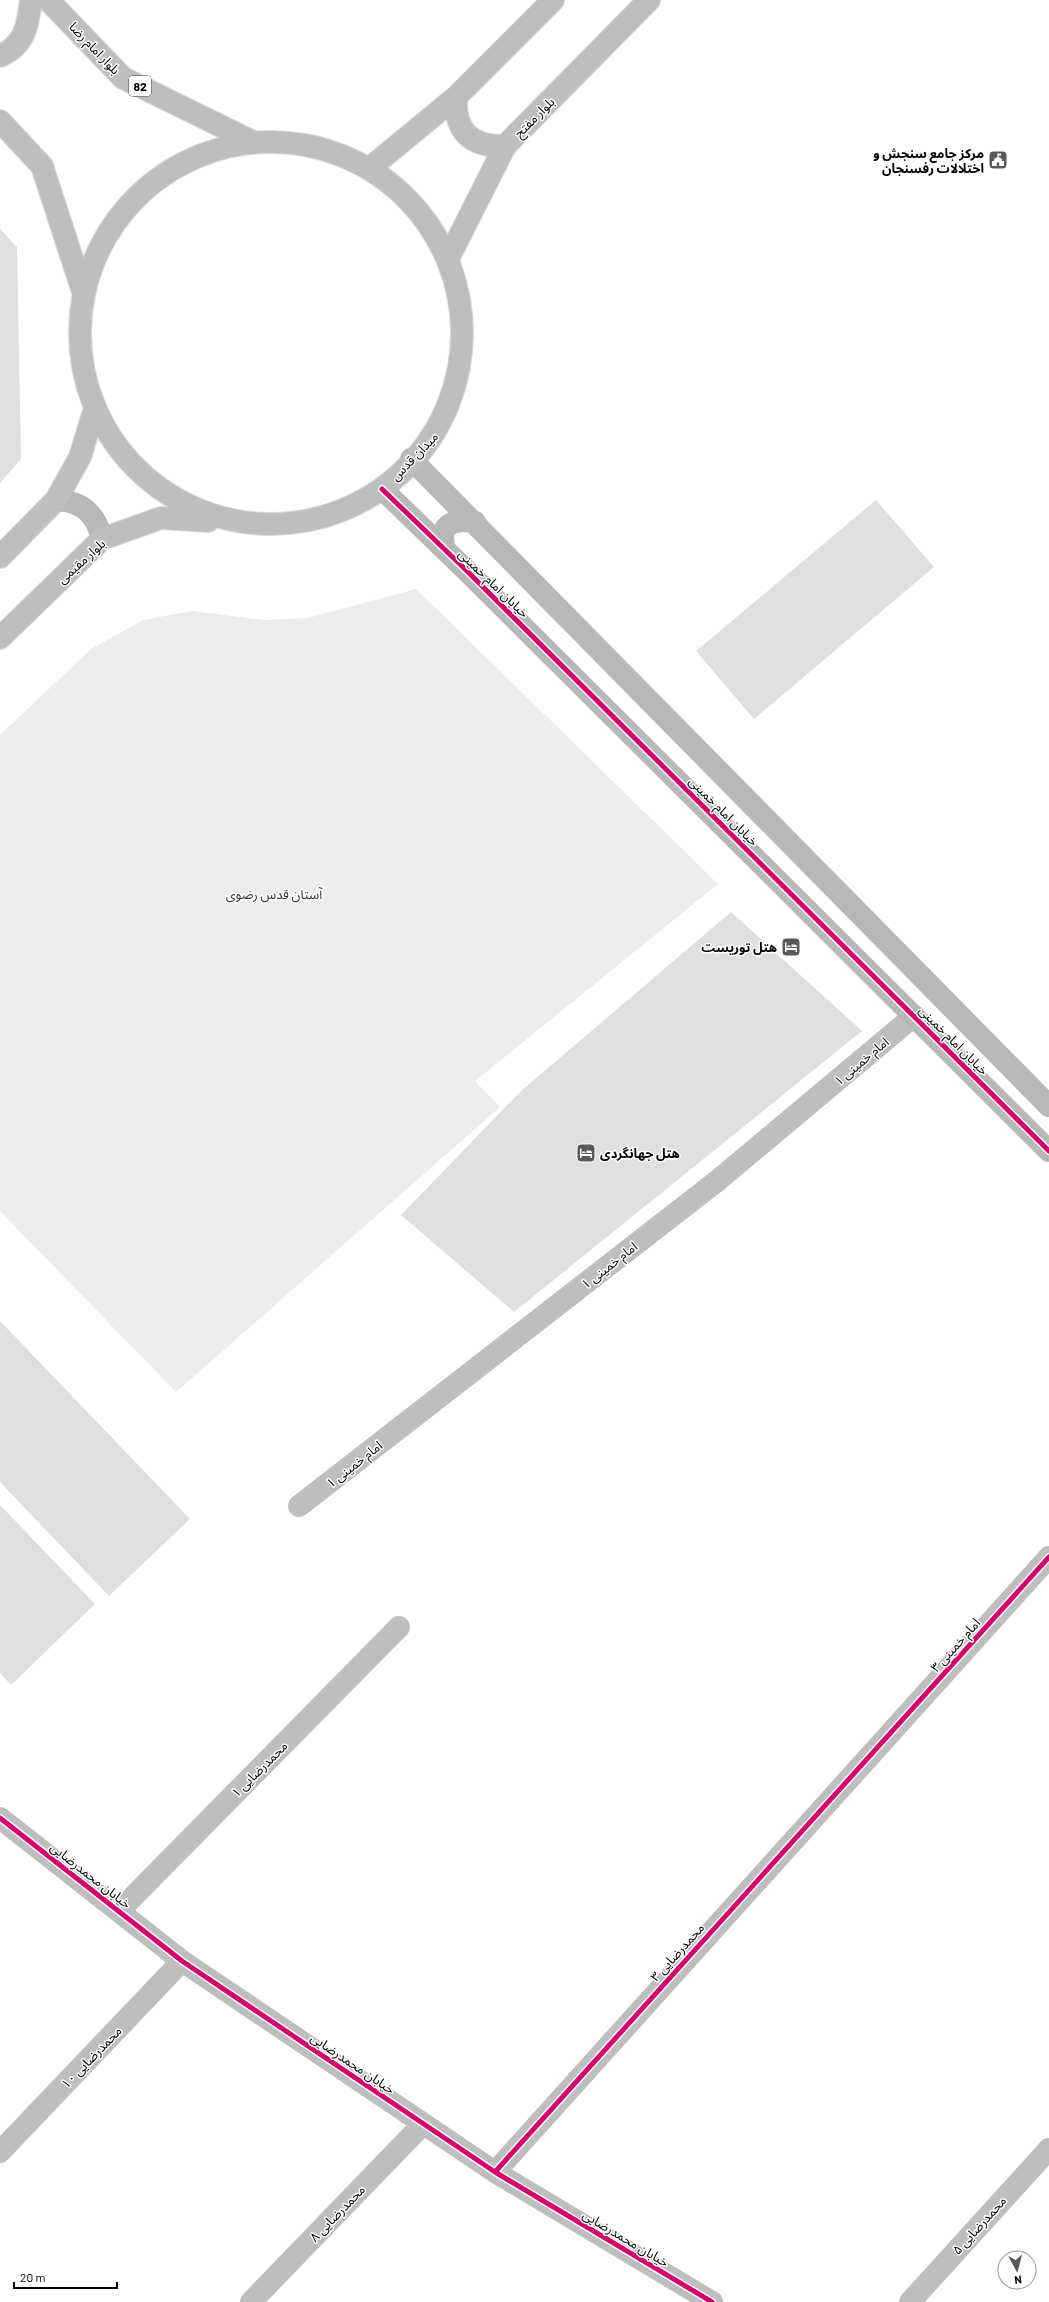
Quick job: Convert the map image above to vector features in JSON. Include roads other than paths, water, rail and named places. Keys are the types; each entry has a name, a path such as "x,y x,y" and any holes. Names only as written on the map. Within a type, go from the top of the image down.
{"street":[{"path":"0,56 11,51 28,27 31,0"},
{"name":"بلوار امام رضا","path":"48,0 124,78 253,142"},
{"path":"370,168 456,97 554,0"},
{"name":"بلوار مفتح","path":"449,257 505,146 649,0"},
{"path":"456,97 455,111 459,124 466,135 478,143 491,147 505,146"},
{"path":"0,122 42,166 83,292"},
{"name":"میدان قدس","path":"253,142 314,145 370,168 417,206 449,257 464,316 460,375 438,432 382,489 348,510 290,525 230,522 173,500 127,461 94,410 79,352 83,292 105,236 143,189 194,157 253,142"},
{"path":"0,557 56,500 80,457 94,410"},
{"name":"خیابان امام خمینی","path":"411,459 475,522 1049,1106"},
{"name":"خیابان امام خمینی","path":"382,489 1049,1151"},
{"path":"56,500 69,501 82,506 95,520 102,539"},
{"name":"بلوار مقیمی","path":"0,638 102,539 160,518 230,522"},
{"path":"445,550 442,535 446,527 454,522 475,522"},
{"name":"امام خمینی ۱","path":"299,1506 717,1180 914,1016"},
{"name":"امام خمینی ۳","path":"876,1747 1049,1557"},
{"name":"محمدرضایی ۱","path":"119,1911 399,1627"},
{"name":"محمدرضایی ۳","path":"495,2172 876,1747"},
{"name":"خیابان محمدرضایی","path":"0,1818 182,1961 495,2172 712,2302"},
{"name":"محمدرضایی ۱۰","path":"0,2152 182,1961"},
{"name":"محمدرضایی ۸","path":"251,2302 423,2124"},
{"name":"محمدرضایی ۵","path":"910,2302 1049,2149"}],"place":[{"name":"مرکز جامع سنجش و اختلالات رفسنجان","path":"998,160"},
{"name":"هتل توریست","path":"791,947"},
{"name":"هتل جهانگردی","path":"586,1153"}],"park label":[{"name":"آستان قدس رضوی","path":"274,894"}]}
